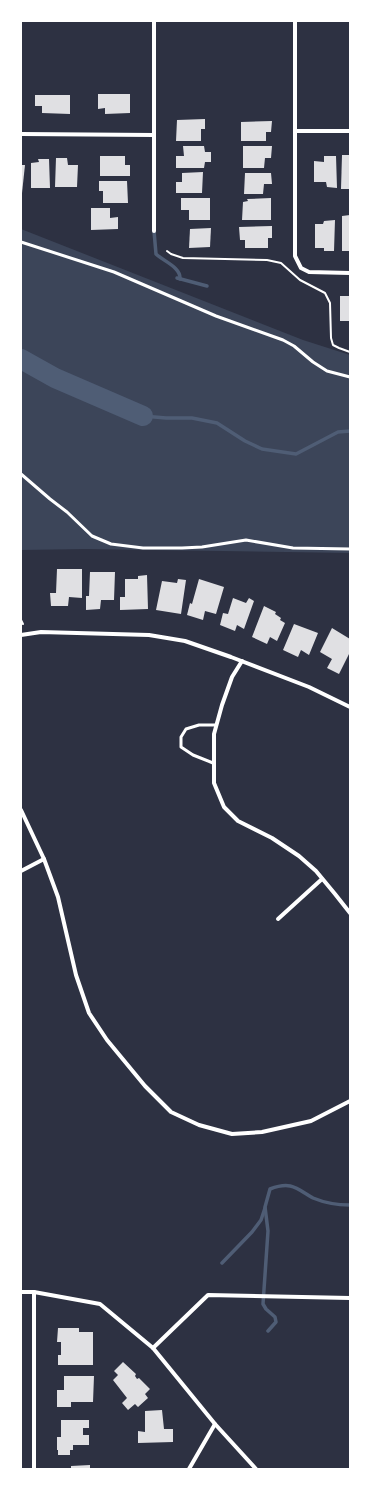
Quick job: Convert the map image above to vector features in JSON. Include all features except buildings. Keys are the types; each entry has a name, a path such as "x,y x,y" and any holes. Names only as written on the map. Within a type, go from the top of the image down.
{"street":[{"path":"154,21 154,231"},
{"path":"295,21 295,256 301,268 304,270 314,273 350,273"},
{"path":"295,131 350,131"},
{"path":"21,134 154,134"},
{"path":"21,634 42,632 149,635 185,641 309,687 350,707"},
{"path":"242,661 232,677 216,725 214,734 213,763 214,784 224,807 238,821 272,838 299,856 322,879 350,913"},
{"path":"21,810 44,859 58,897 76,975 89,1013 107,1040 145,1086 171,1112 200,1126 232,1134 262,1132 311,1121 350,1101"},
{"path":"21,871 44,859"},
{"path":"278,919 322,879"},
{"path":"21,1292 34,1292 100,1304 153,1348 215,1424 256,1469"},
{"path":"34,1292 34,1469"},
{"path":"153,1348 208,1295 350,1298"},
{"path":"189,1469 215,1424"}],"lane":[{"path":"21,242 114,272 216,316 283,340 294,346 313,362 327,371 350,377"},
{"path":"21,474 67,512 92,536 111,544 143,548 182,548 209,546 246,540 293,548 350,549"},
{"path":"213,763 193,755 181,747 181,737 186,729 200,725 216,725"}],"path":[{"path":"167,251 171,254 184,258 267,260 281,263 300,280 325,293 330,303 331,338 333,345 350,352"},
{"path":"21,620 23,624"}],"shaded area":[{"path":"21,229 303,340 350,355 350,553 85,549 21,550"}],"waterway":[{"path":"154,231 156,254 178,271 180,279"},
{"path":"177,278 207,286"},
{"path":"21,359 55,378 143,416"},
{"path":"143,416 192,418 217,423 245,441 262,449 296,454 338,432 350,431"},
{"path":"268,1331 276,1322 275,1317 263,1304 268,1231 265,1207 270,1189 288,1186 322,1201 350,1205"},
{"path":"222,1263 252,1232 261,1220 265,1208"}]}
